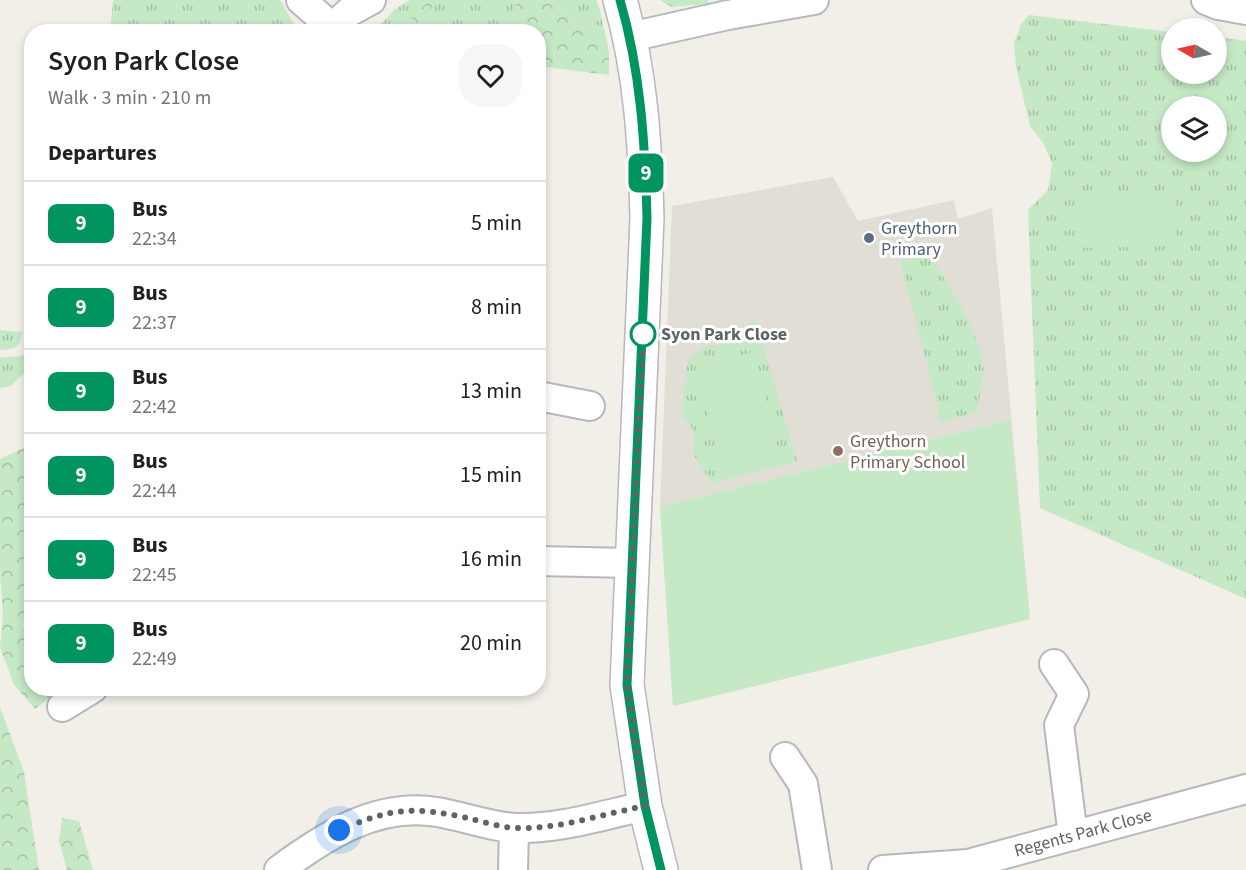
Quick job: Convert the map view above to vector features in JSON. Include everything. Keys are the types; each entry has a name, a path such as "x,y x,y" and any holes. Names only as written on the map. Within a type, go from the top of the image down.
{"street":[{"path":"301,0 328,24"},
{"path":"337,24 349,12 371,0"},
{"path":"620,0 630,37 640,95 645,146 647,247 627,685 645,806 661,870"},
{"path":"630,37 728,15 814,0"},
{"path":"1206,0 1218,5 1246,10"},
{"path":"546,399 580,412"},
{"path":"546,561 631,563"},
{"path":"1054,664 1074,694 1059,725 1073,837"},
{"path":"62,707 80,696"},
{"path":"785,757 803,784 817,870"},
{"name":"Regents Park Close","path":"883,870 968,864 1246,789"},
{"path":"279,870 339,830 372,816 398,810 439,812 514,828 538,828 645,806"},
{"path":"513,870 514,828"}],"shaded area":[{"name":"Greythorn Primary School","path":"833,177 858,221 954,200 958,219 992,208 1030,619 673,706 660,507 672,206"}],"green space":[{"path":"113,0 280,0 294,24 111,24"},
{"path":"410,0 518,0 509,24 427,24 434,4 411,19 408,24 381,24 394,10"},
{"path":"518,0 536,0 557,5 609,51 609,75 546,67 546,24 509,24"},
{"path":"536,0 596,0 609,51 557,5"},
{"path":"660,0 708,0 709,3 672,7"},
{"path":"427,3 434,4 427,24 408,24"},
{"path":"1029,15 1161,31 1161,84 1227,84 1227,38 1246,41 1246,599 1040,508 1028,210 1048,190 1052,164 1044,144 1030,126 1016,67 1014,44 1021,24"},
{"path":"1175,191 1175,246 1083,248 1082,192"},
{"path":"922,256 935,263 965,313 978,344 984,371 977,412 940,422 900,260"},
{"path":"756,321 797,461 712,483 693,454 694,436 691,426 681,413 688,360 702,348 735,340 748,325"},
{"path":"0,330 22,332 18,345 0,350"},
{"path":"752,352 783,465 728,479 695,368"},
{"path":"24,355 24,373 11,386 0,388 0,358"},
{"path":"1010,420 1030,619 673,706 660,507"},
{"path":"24,448 24,696 52,696 35,709 14,685 0,647 3,616 0,571 0,459"},
{"path":"0,707 24,772 39,870 0,870"},
{"path":"62,818 79,821 93,870 67,870 59,841"}],"bus line":[{"name":"9","path":"620,0 630,37 640,95 645,146 647,218 627,685 645,806 661,870"}],"place":[{"name":"Greythorn Primary","path":"869,238"},
{"name":"Syon Park Close","path":"643,334"},
{"name":"Greythorn Primary School","path":"838,451"}],"route":[{"path":"339,830 372,816 398,810 439,812 514,828 538,828 645,806 627,685 643,332 643,334"}]}
